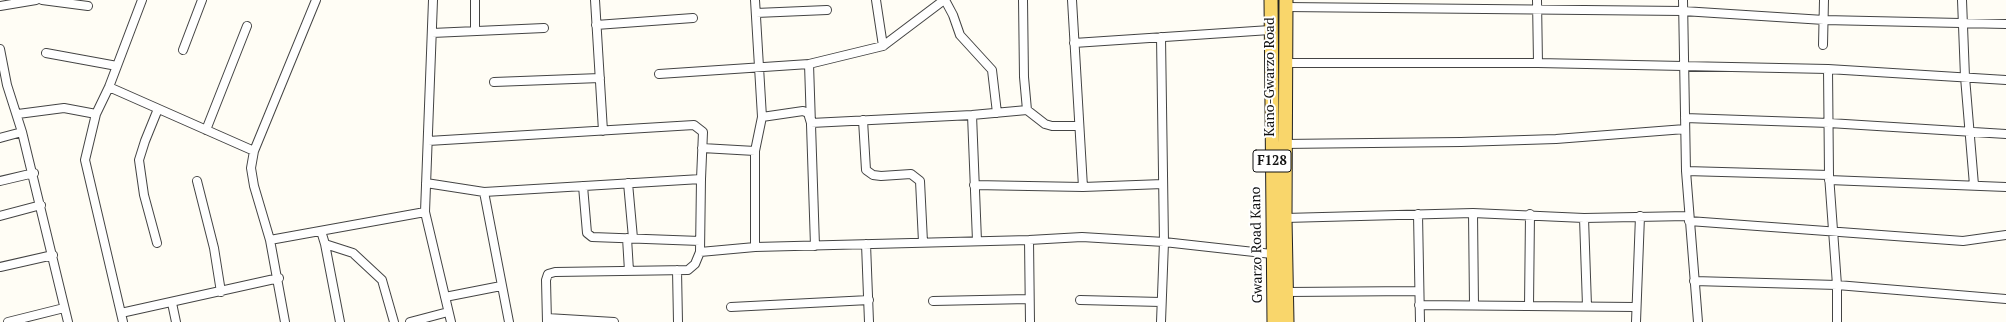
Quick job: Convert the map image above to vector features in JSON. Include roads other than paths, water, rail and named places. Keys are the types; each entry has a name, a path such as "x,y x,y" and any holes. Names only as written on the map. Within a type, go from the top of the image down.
{"main road":[{"name":"Gwarzo Road Kano","path":"1271,0 1270,30 1278,144 1272,254 1274,322"},
{"name":"Kano-Gwarzo Road","path":"1286,4 1285,62 1278,144 1285,218 1288,322"}],"street":[{"path":"0,6 36,0"},
{"path":"42,0 88,6"},
{"path":"123,322 84,160 96,114 109,87 142,0"},
{"path":"183,50 202,0"},
{"path":"285,322 279,278 270,240 254,186 251,168 254,151 316,0"},
{"path":"433,0 425,212 451,322"},
{"path":"475,0 475,31"},
{"path":"594,0 603,131"},
{"path":"755,0 762,117 755,151 755,247"},
{"path":"876,0 882,46"},
{"path":"658,74 809,64 882,46 944,0 953,15 960,35 992,70 997,113"},
{"path":"1023,0 1024,77 1027,110"},
{"path":"1072,0 1083,188"},
{"path":"1537,0 1538,63"},
{"path":"1683,0 1686,171 1698,322"},
{"path":"1823,45 1824,0"},
{"path":"1962,0 1965,77 1974,185"},
{"path":"1286,4 1683,11 1824,20 2006,24"},
{"path":"756,13 827,10"},
{"path":"596,25 693,18"},
{"path":"206,130 248,26"},
{"path":"432,34 544,28"},
{"path":"1074,43 1270,30"},
{"path":"1161,322 1164,242 1162,36"},
{"path":"0,49 4,86 18,114 34,173 68,322"},
{"path":"46,53 117,66"},
{"path":"1285,62 1538,63 1828,69 2006,80"},
{"path":"809,64 815,246"},
{"path":"1828,69 1829,178 1837,285 1837,322"},
{"path":"494,82 600,78"},
{"path":"109,87 254,151"},
{"path":"18,114 64,108 96,114"},
{"path":"156,243 144,195 139,160 144,141 158,109"},
{"path":"811,123 972,115 1027,110 1045,124 1052,126 1080,126"},
{"path":"762,117 806,112 811,123"},
{"path":"972,115 977,240"},
{"path":"1685,118 1829,123 2006,134"},
{"path":"863,120 866,170 872,175 881,176 911,174 920,180 923,242"},
{"path":"428,141 694,125 703,132 700,252 695,264 688,270 555,272 548,274 546,280 547,320 614,322"},
{"path":"1278,144 1461,142 1556,139 1685,129"},
{"path":"0,138 22,132"},
{"path":"702,148 755,151"},
{"path":"1686,171 2006,187"},
{"path":"0,181 34,173"},
{"path":"426,183 484,192 701,179"},
{"path":"197,182 214,248 221,292"},
{"path":"628,183 630,238 629,271"},
{"path":"974,184 1083,188 1163,184"},
{"path":"583,186 589,235 700,241"},
{"path":"484,192 509,322"},
{"path":"0,216 41,205"},
{"path":"270,240 425,212"},
{"path":"1285,218 1473,213 1530,214 1584,218 1640,216 1689,218 1963,241 2006,235"},
{"path":"1473,213 1474,305"},
{"path":"1418,214 1420,322"},
{"path":"1529,306 1530,214"},
{"path":"1636,322 1635,307 1640,216"},
{"path":"1584,218 1587,306"},
{"path":"321,231 325,244 340,322"},
{"path":"700,252 755,247 977,240 1029,240 1082,237 1164,242 1272,254"},
{"path":"1029,240 1030,322"},
{"path":"325,244 354,253 382,280 394,322"},
{"path":"866,244 869,322"},
{"path":"0,267 53,256"},
{"path":"677,270 678,322"},
{"path":"121,314 279,278"},
{"path":"1694,281 1837,285 2006,298"},
{"path":"445,297 501,286"},
{"path":"1287,292 1419,291"},
{"path":"933,301 1029,299"},
{"path":"731,307 869,300"},
{"path":"1080,300 1162,302"},
{"path":"172,303 176,322"},
{"path":"1420,305 1635,307"},
{"path":"8,322 64,308"},
{"path":"410,322 448,312"}]}
